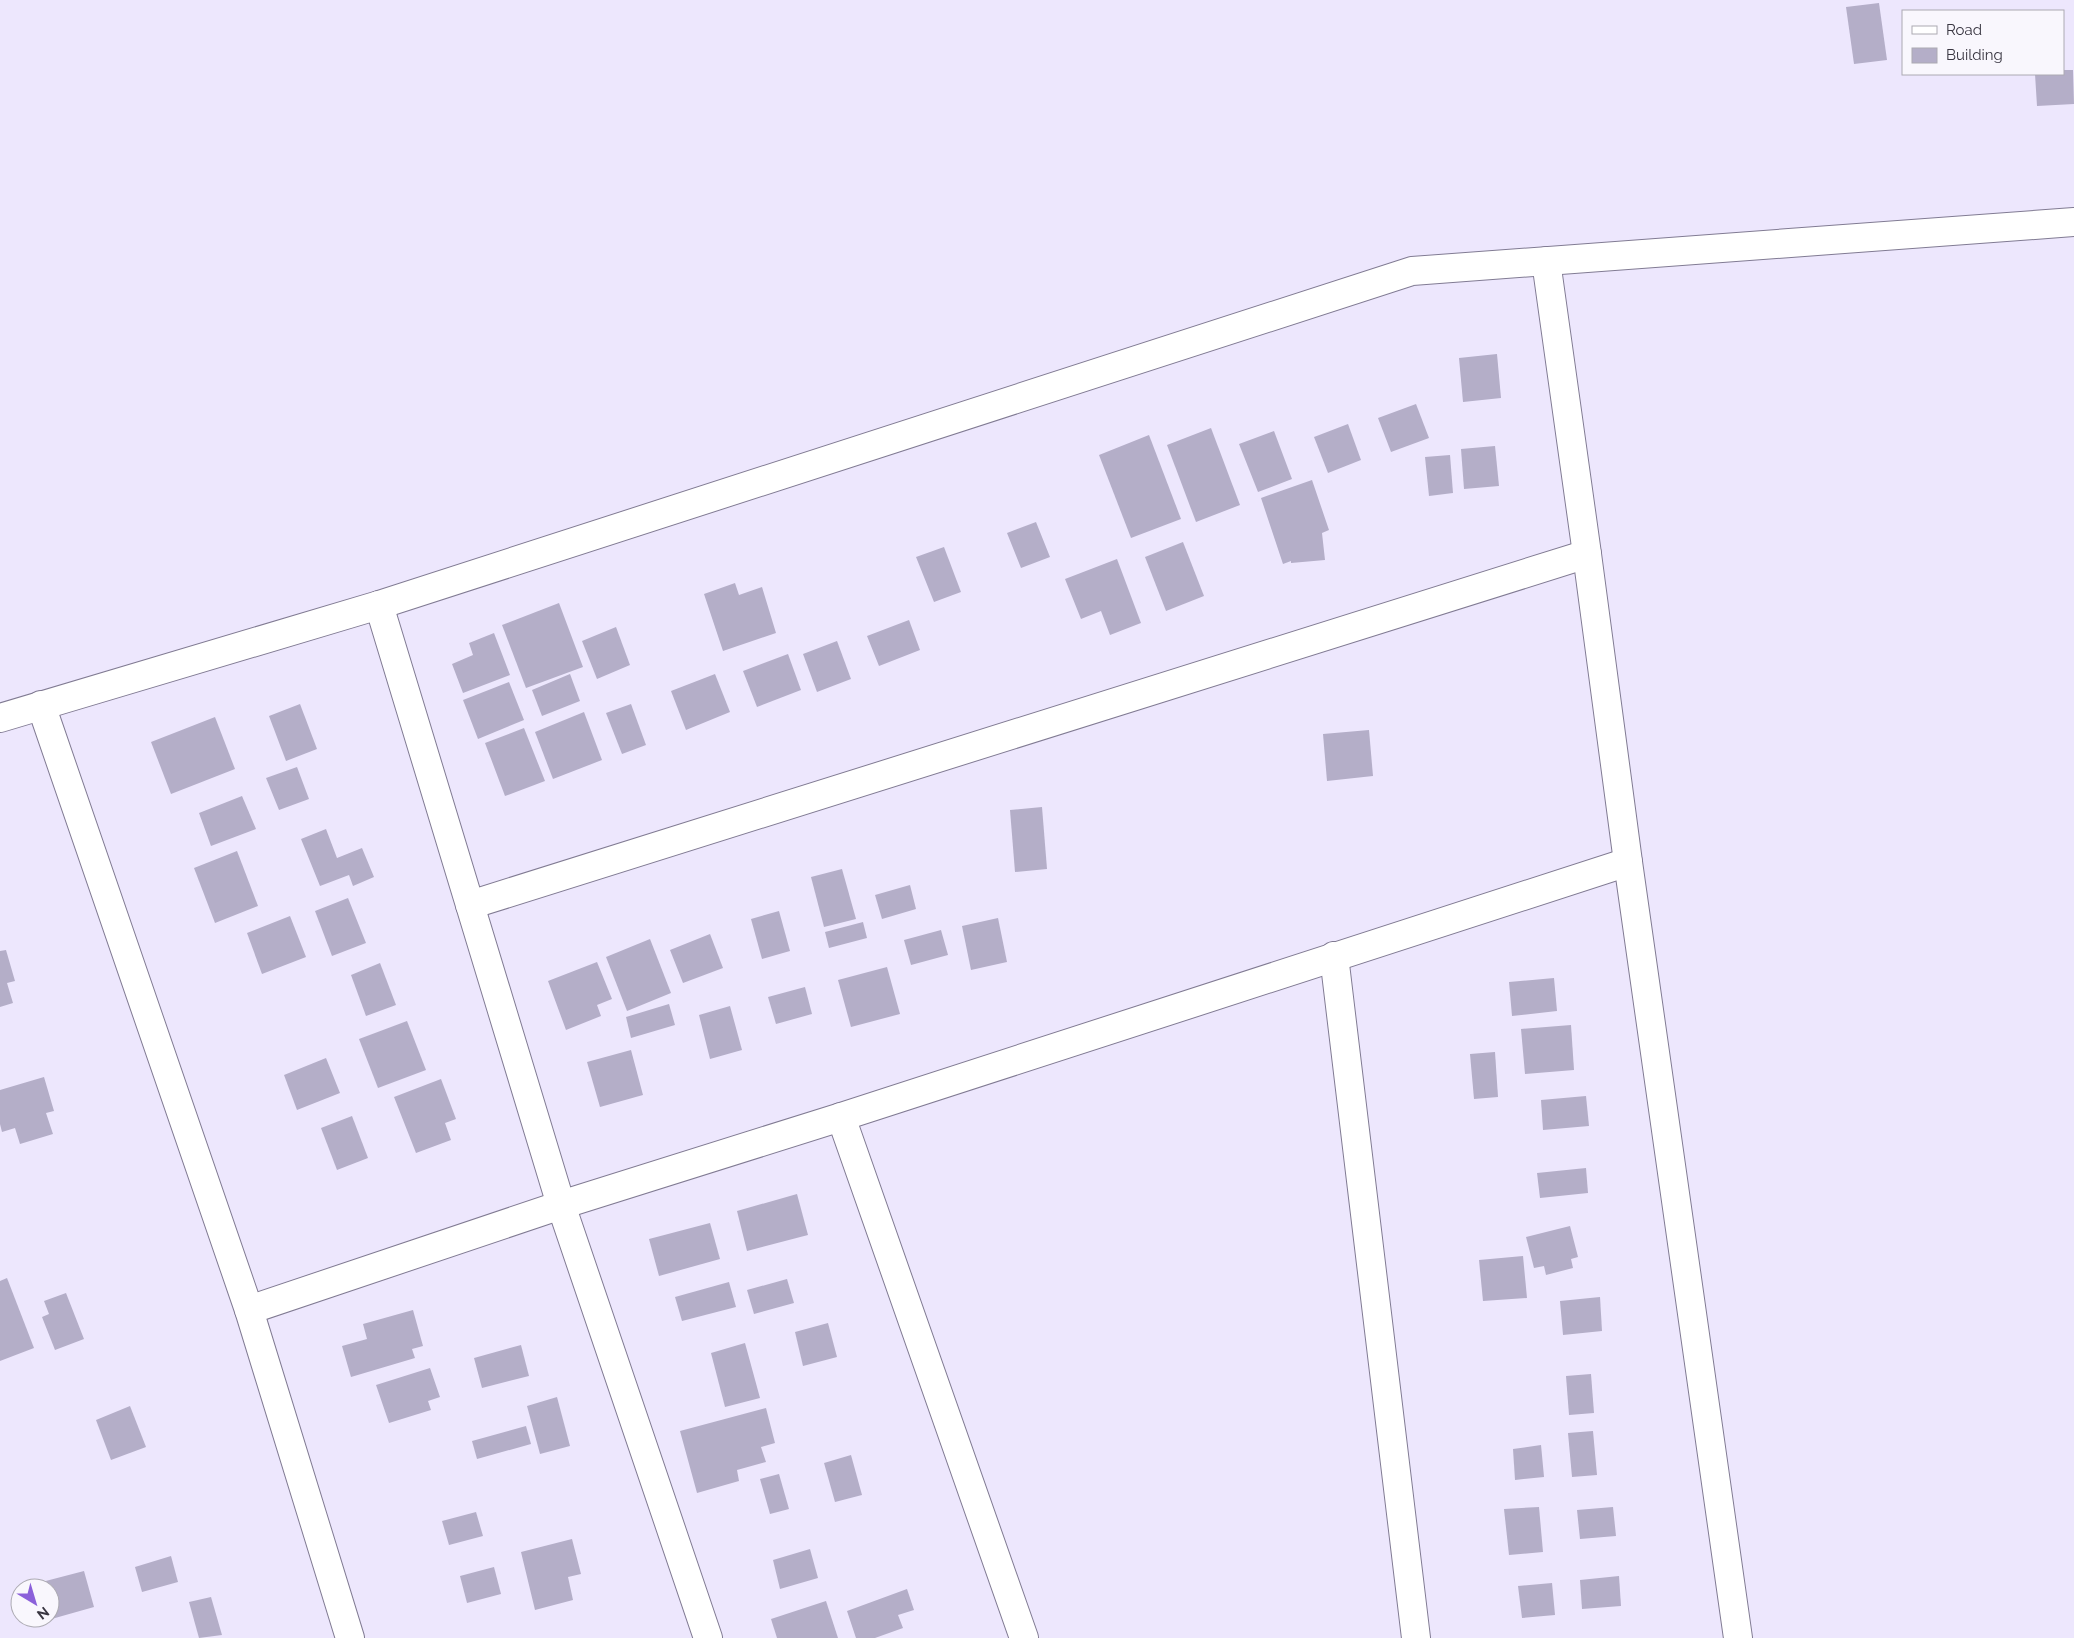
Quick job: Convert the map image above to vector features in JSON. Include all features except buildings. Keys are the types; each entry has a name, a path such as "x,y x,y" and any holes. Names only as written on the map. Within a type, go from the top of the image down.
{"street":[{"path":"0,718 379,606 1412,271 2074,222"},
{"path":"1546,261 1628,862 1738,1638"},
{"path":"470,905 1587,554"},
{"path":"379,606 561,1205 708,1638"},
{"path":"41,706 249,1310 350,1638"},
{"path":"249,1310 561,1205 841,1117 1628,862"},
{"path":"1334,956 1416,1638"},
{"path":"841,1117 1024,1638"}]}
